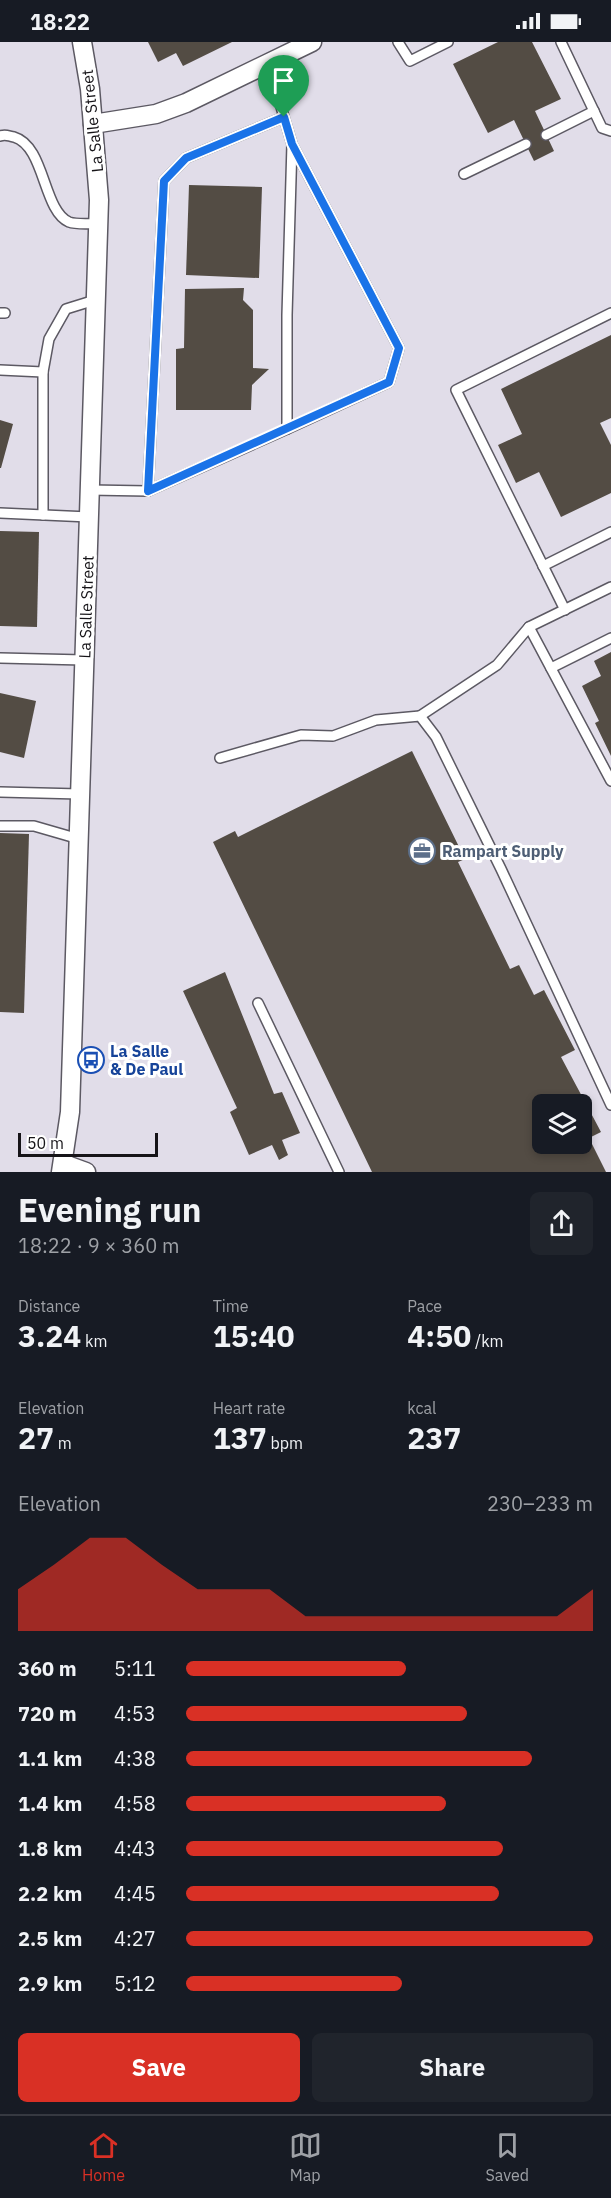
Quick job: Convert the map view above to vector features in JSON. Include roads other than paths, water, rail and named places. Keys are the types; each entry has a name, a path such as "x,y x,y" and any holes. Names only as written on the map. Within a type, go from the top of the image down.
{"street":[{"name":"La Salle Street","path":"63,1168 70,1112 99,201 90,89 82,42"},
{"path":"93,124 156,114 186,103 312,42"},
{"path":"63,1168 86,1172"}],"lane":[{"path":"399,42 410,61 448,42"},
{"path":"561,42 602,128 611,130"},
{"path":"90,490 148,491 389,382 399,348 292,144 268,63"},
{"path":"546,135 594,111"},
{"path":"148,491 164,181 186,158 284,117"},
{"path":"0,136 21,139 31,150 58,212 69,222 98,224"},
{"path":"288,429 287,315 292,144"},
{"path":"464,174 526,144"},
{"path":"43,515 43,372 49,339 66,309 95,300"},
{"path":"564,610 456,390 611,313"},
{"path":"0,370 43,372"},
{"path":"0,513 89,517"},
{"path":"543,566 611,532"},
{"path":"220,758 301,735 333,736 376,720 420,716 497,665 529,627 611,587"},
{"path":"529,627 611,781"},
{"path":"551,668 611,638"},
{"path":"0,658 84,660"},
{"path":"420,716 441,747 607,1086 611,1105"},
{"path":"0,792 80,794"},
{"path":"0,826 34,826 79,838"},
{"path":"258,1003 339,1172"}],"place":[{"name":"Rampart Supply","path":"422,851"},
{"name":"La Salle & De Paul","path":"91,1060"}]}
